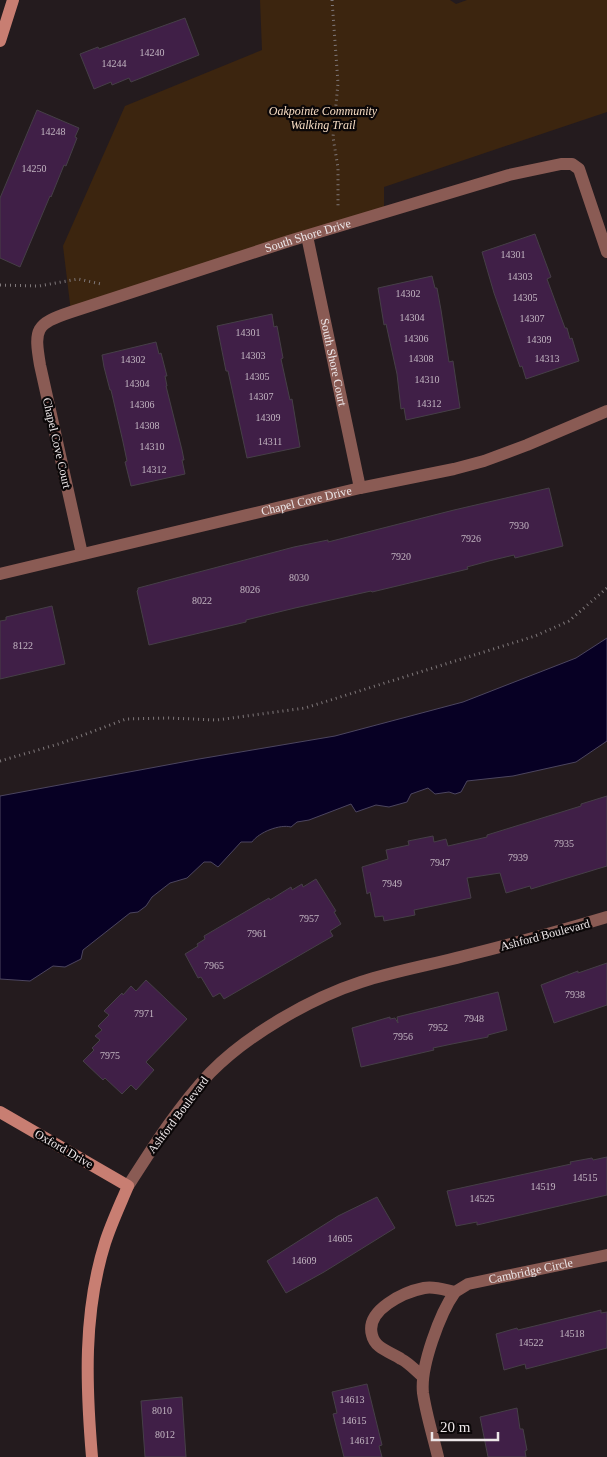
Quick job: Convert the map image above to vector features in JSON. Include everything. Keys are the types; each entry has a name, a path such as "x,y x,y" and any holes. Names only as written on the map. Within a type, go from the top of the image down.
{"street":[{"path":"0,40 13,0"},
{"name":"South Shore Drive","path":"38,330 41,326 55,318 307,236 533,169 560,164 572,164 581,173 607,252"},
{"name":"South Shore Court","path":"307,236 360,488"},
{"name":"Chapel Cove Court","path":"38,330 37,345 40,365 82,554"},
{"name":"Chapel Cove Drive","path":"0,574 360,488 484,461 607,411"},
{"name":"Ashford Boulevard","path":"92,1457 86,1372 89,1318 105,1243 128,1186 164,1130 210,1073 256,1035 324,997 360,982 607,918"},
{"name":"Oxford Drive","path":"0,1112 128,1186"},
{"name":"Cambridge Circle","path":"455,1292 468,1284 607,1255"},
{"path":"422,1376 400,1358 378,1346 372,1335 372,1320 379,1310 408,1293 435,1287 455,1292 446,1304 422,1376 423,1394 438,1457"}],"path":[{"path":"332,0 338,83 333,138 338,168 337,227"},
{"path":"0,286 39,286 78,279 134,292"},
{"path":"0,761 62,743 126,718 217,720 306,708 535,636 569,621 607,588"}],"green space":[{"name":"Oakpointe Community Walking Trail","path":"260,0 450,0 456,4 467,0 607,0 607,112 384,187 384,212 71,312 63,246 125,106 262,50"}],"shaded area":[{"path":"607,638 607,741 576,762 513,776 467,781 461,792 455,794 449,792 435,794 428,788 411,794 407,802 389,807 376,805 356,812 351,804 309,820 297,822 291,827 286,826 270,830 255,838 252,842 241,842 218,867 211,862 204,862 187,878 170,883 152,897 146,906 138,912 130,913 83,950 81,959 65,967 53,966 30,981 0,979 0,796 335,736 463,702 576,658"}],"building":[{"path":"185,18 199,55 131,82 129,78 112,85 111,82 94,89 80,54"},
{"path":"37,110 79,128 66,166 64,165 20,267 0,258 0,198"},
{"path":"535,234 551,277 547,279 565,328 567,328 570,339 572,338 579,361 526,379 494,293 482,252"},
{"path":"432,276 435,288 437,288 449,362 453,361 460,408 406,420 404,408 401,409 397,374 386,324 384,325 378,288"},
{"path":"272,314 274,327 277,326 283,358 281,359 290,400 292,399 300,447 247,458 217,326"},
{"path":"156,342 167,376 165,376 166,386 182,450 185,474 131,486 125,462 127,461 123,442 102,355"},
{"path":"549,488 563,546 515,558 514,555 467,567 468,569 295,608 246,620 246,622 149,645 137,591 138,588 294,547 328,540 328,542"},
{"path":"52,606 65,664 0,679 0,621 6,620 6,617"},
{"path":"607,796 607,866 531,889 530,886 506,893 500,873 467,878 471,898 414,910 415,915 384,921 383,916 375,917 370,892 367,894 362,867 388,859 386,850 409,845 408,841 433,836 434,842 446,839 448,846 487,837 487,835"},
{"path":"316,879 336,911 334,912 341,924 330,931 333,936 224,999 220,993 213,997 201,977 198,978 185,954 198,946 197,944 205,939 204,936 269,898 270,900 291,887 292,890 302,884 303,887"},
{"path":"607,963 607,1005 554,1023 541,985 578,971 578,973"},
{"path":"146,980 187,1019 146,1062 154,1070 136,1090 131,1085 122,1094 105,1078 103,1080 83,1061 94,1050 92,1048 100,1040 95,1036 102,1030 98,1026 109,1015 104,1011 131,986 136,991"},
{"path":"498,992 507,1030 488,1035 488,1037 433,1048 434,1050 361,1067 352,1028 390,1017 390,1019 395,1018 398,1023 397,1017"},
{"path":"607,1157 607,1195 477,1225 477,1222 456,1226 447,1191 571,1164 570,1162"},
{"path":"377,1197 395,1228 286,1293 267,1261 338,1216"},
{"path":"601,1310 601,1313 607,1312 607,1348 526,1369 525,1364 504,1370 496,1334"},
{"path":"367,1384 382,1445 379,1446 382,1457 344,1457 333,1414 337,1413 332,1392"},
{"path":"182,1397 186,1457 145,1457 141,1401"},
{"path":"517,1408 520,1429 523,1429 527,1450 525,1451 526,1457 488,1457 480,1417"}]}
